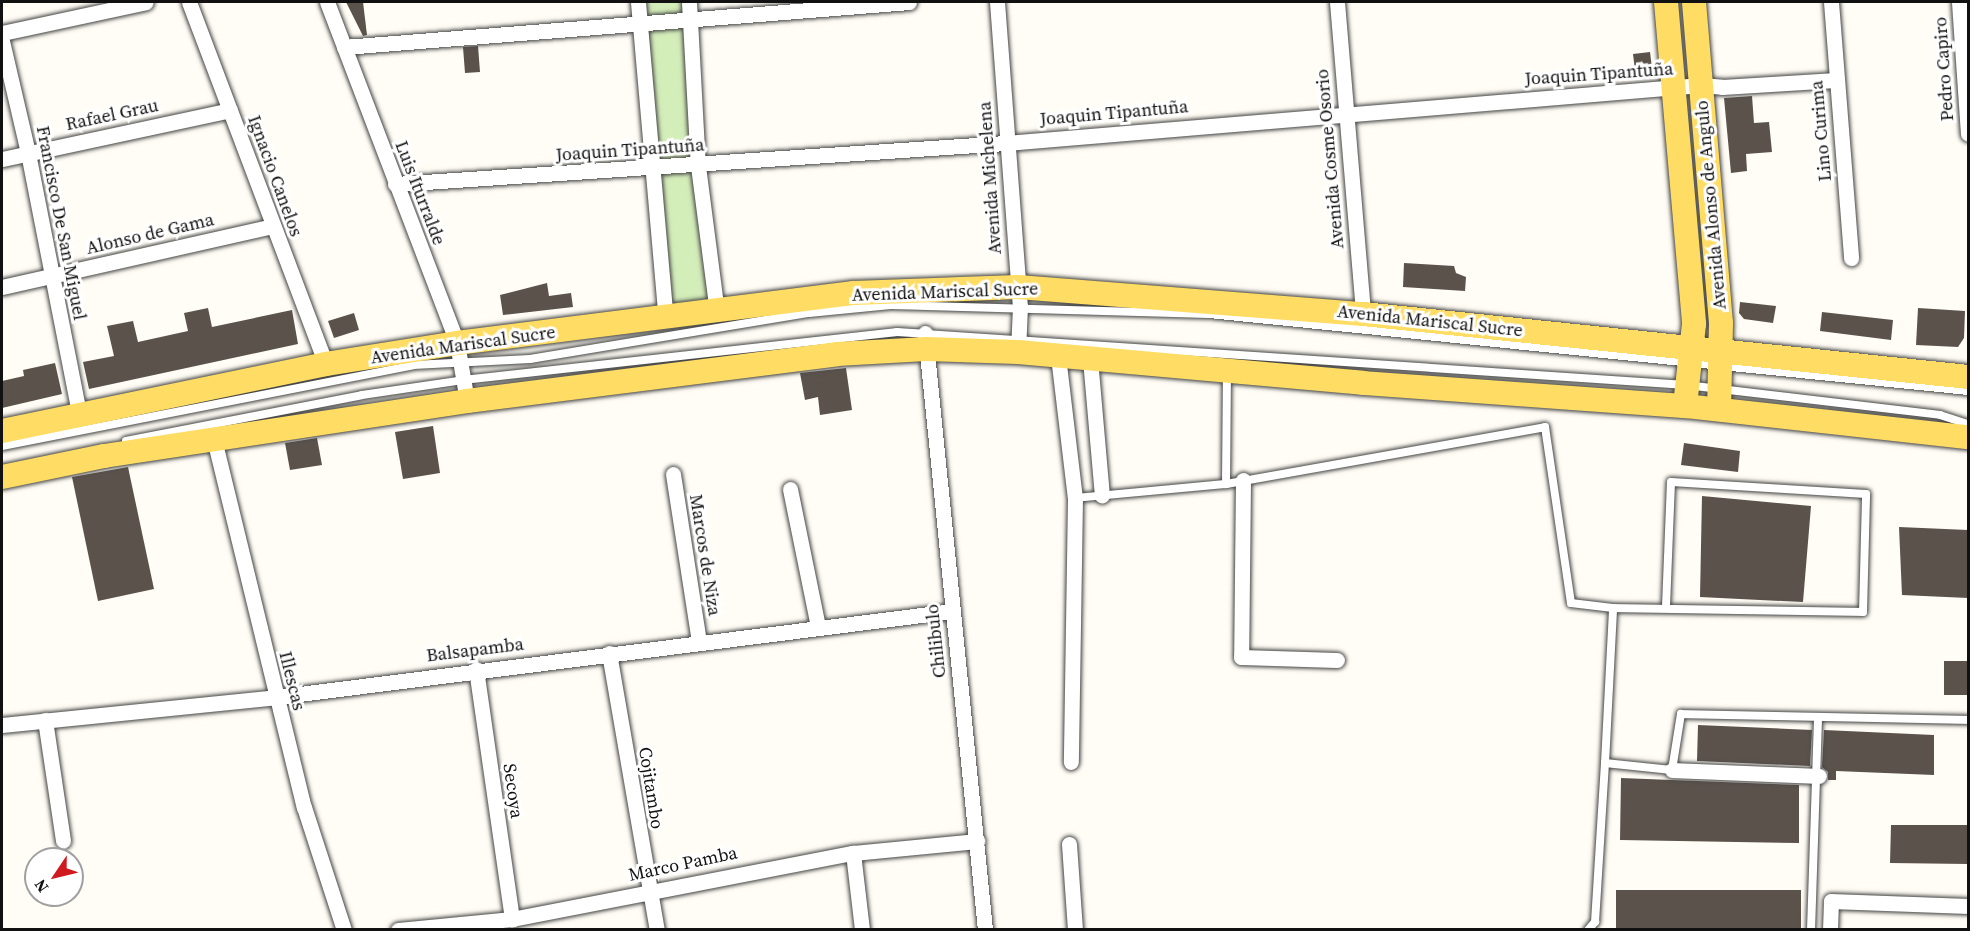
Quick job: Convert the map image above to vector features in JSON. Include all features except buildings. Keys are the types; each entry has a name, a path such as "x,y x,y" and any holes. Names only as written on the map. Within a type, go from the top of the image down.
{"main road":[{"name":"Avenida Alonso de Angulo","path":"1666,2 1694,324 1685,396"},
{"name":"Avenida Alonso de Angulo","path":"1694,2 1720,323 1720,378"},
{"name":"Avenida Mariscal Sucre","path":"2,477 214,439 666,319 854,293 1019,297 1363,314 1689,354 1720,378 1968,436"},
{"name":"Avenida Mariscal Sucre","path":"2,431 326,364 462,372 837,354 926,341 1019,345 1058,356 1227,371 1685,396 1720,378 1968,377"}],"street":[{"path":"2,33 146,2"},
{"name":"Ignacio Canelos","path":"189,2 326,364"},
{"name":"Luis Iturralde","path":"327,2 462,372"},
{"path":"638,2 666,319"},
{"path":"344,47 639,21 689,9 909,2"},
{"name":"Avenida Michelena","path":"997,2 1019,297 1019,345"},
{"name":"Avenida Cosme Osorio","path":"1336,2 1363,314"},
{"name":"Lino Curima","path":"1831,2 1851,258"},
{"name":"Pedro Capiro","path":"1959,2 1968,131"},
{"path":"689,9 698,166 717,312"},
{"name":"Francisco De San Miguel","path":"2,41 28,153 79,414"},
{"name":"Joaquin Tipantuña","path":"395,184 698,166 1006,143 1344,112 1701,85 1722,87 1836,80"},
{"name":"Rafael Grau","path":"2,159 230,110"},
{"name":"Alonso de Gama","path":"2,287 272,226"},
{"name":"Chilibulo","path":"926,341 985,930"},
{"path":"1058,356 1075,498 1071,762"},
{"path":"1090,359 1102,495"},
{"name":"Illescas","path":"214,439 304,807 344,930"},
{"name":"Marcos de Niza","path":"674,474 699,642"},
{"path":"1244,480 1241,657 1337,660"},
{"path":"790,489 818,627"},
{"name":"Balsapamba","path":"2,725 276,697 476,669 953,611"},
{"name":"Cojitambo","path":"609,653 648,891 657,930"},
{"name":"Secoya","path":"476,669 512,919"},
{"path":"45,720 63,841"},
{"path":"1672,770 1819,776"},
{"name":"Marco Pamba","path":"398,930 512,919 853,853 977,841"},
{"path":"1069,844 1075,930"},
{"path":"853,853 862,930"},
{"path":"1830,930 1831,901 1968,906"}],"lane":[{"path":"118,442 362,395 462,372 809,313 1019,297 1689,354"},
{"path":"1019,345 1371,366 1685,396"},
{"path":"2,446 327,380 413,366 462,372"},
{"path":"1226,484 1227,371"},
{"path":"1720,378 1968,391"},
{"path":"1720,378 1940,415 1968,424"},
{"path":"1075,498 1226,484 1545,427 1571,603 1613,608 1863,612 1866,494 1671,482 1666,608"},
{"path":"1588,930 1595,922 1613,608"},
{"path":"1605,763 1672,770 1681,714 1968,720"},
{"path":"1811,930 1819,776 1818,717"}],"green space":[{"path":"638,2 689,2 717,312 666,319"}]}
